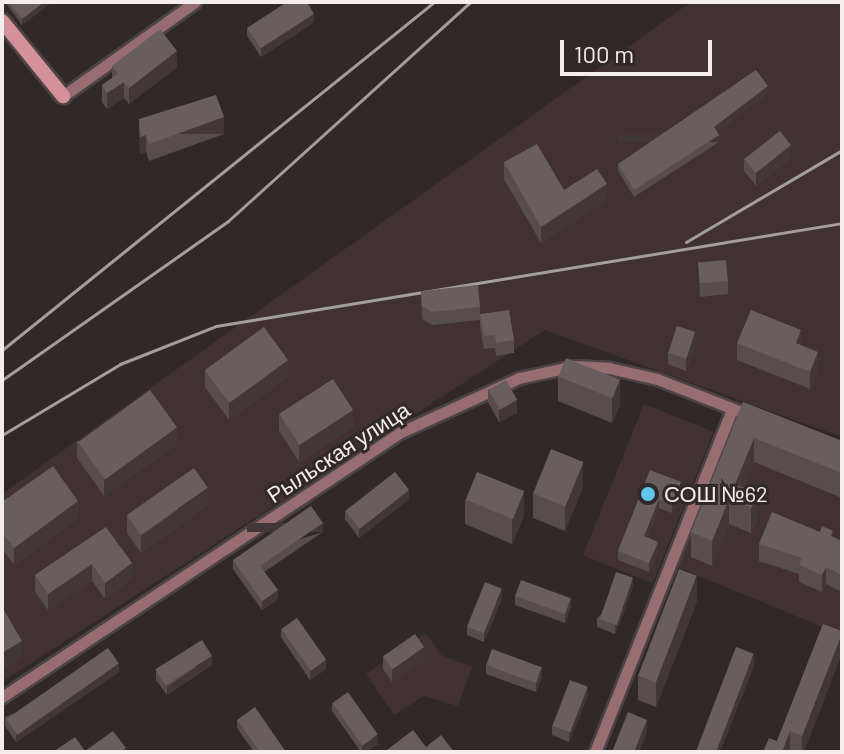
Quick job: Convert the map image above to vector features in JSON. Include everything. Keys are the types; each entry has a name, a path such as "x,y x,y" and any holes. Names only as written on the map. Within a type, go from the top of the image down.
{"street":[{"path":"2,21 63,96 195,2"},
{"name":"Рыльская улица","path":"2,697 399,433 519,378 574,366 609,368 657,379 760,420"},
{"path":"595,752 732,409"}],"shaded area":[{"path":"691,2 842,2 842,437 545,330 2,682 2,494"},
{"name":"СОШ №62","path":"644,404 714,432 652,583 583,555"},
{"path":"744,418 842,459 842,635 675,566 729,425"},
{"path":"426,633 441,655 472,667 458,706 424,696 394,715 366,674"}],"building":[{"path":"9,2 44,2 22,19"},
{"path":"287,2 307,2 314,14 261,48 247,28"},
{"path":"160,29 177,51 129,88 124,82 107,93 102,85 118,74 112,66"},
{"path":"756,70 768,86 714,127 719,135 634,190 618,164"},
{"path":"216,95 224,117 149,144 146,135 140,137 139,119"},
{"path":"780,131 791,145 756,173 745,159"},
{"path":"537,144 564,190 597,169 607,184 541,227 504,162"},
{"path":"726,260 728,281 700,283 698,262"},
{"path":"478,285 480,307 432,312 422,306 421,291"},
{"path":"509,310 514,340 496,343 495,335 484,336 480,314"},
{"path":"751,310 801,330 796,343 818,352 810,372 737,343"},
{"path":"677,326 695,332 686,359 668,353"},
{"path":"264,327 288,360 229,403 205,370"},
{"path":"566,358 620,380 612,398 559,377"},
{"path":"333,379 353,410 299,445 279,414"},
{"path":"506,380 517,400 500,410 489,390"},
{"path":"150,390 177,427 105,480 78,442"},
{"path":"743,402 842,441 842,473 754,438 735,484 758,494 751,508 729,499 712,541 691,532"},
{"path":"551,449 583,462 565,507 533,494"},
{"path":"53,466 78,501 14,548 2,532 2,502"},
{"path":"194,468 208,488 141,535 127,515"},
{"path":"650,470 681,482 672,504 659,499 644,536 658,542 649,563 618,551"},
{"path":"395,472 409,490 360,529 345,511"},
{"path":"477,472 524,491 513,519 466,500"},
{"path":"311,506 323,523 260,566 278,590 262,601 233,560"},
{"path":"772,512 820,532 822,526 833,531 831,536 842,541 842,575 826,567 822,575 799,565 802,558 759,544"},
{"path":"106,527 132,563 105,583 92,564 48,594 35,575"},
{"path":"679,569 697,576 656,682 638,675"},
{"path":"616,572 633,578 617,625 600,619"},
{"path":"521,580 571,598 565,614 515,596"},
{"path":"485,582 502,589 484,633 467,627"},
{"path":"2,607 22,641 2,653"},
{"path":"297,618 326,660 311,671 281,629"},
{"path":"823,624 842,631 842,634 802,736 790,731 782,752 763,752 769,738 777,741"},
{"path":"415,634 424,647 392,669 383,656"},
{"path":"202,640 212,656 165,685 155,669"},
{"path":"736,647 754,654 716,752 696,752"},
{"path":"108,648 119,664 17,735 6,719"},
{"path":"492,649 542,667 536,683 486,665"},
{"path":"570,680 588,687 570,733 552,726"},
{"path":"348,692 378,735 362,745 332,703"},
{"path":"255,707 286,752 260,752 237,720"},
{"path":"628,712 647,720 634,752 612,752"},
{"path":"413,730 426,747 441,735 454,752 386,752"},
{"path":"113,731 126,748 121,752 53,752 75,737 85,751"}],"railway":[{"path":"2,350 434,2"},
{"path":"2,380 228,221 470,2"},
{"path":"686,242 842,150"},
{"path":"2,435 120,364 216,326 842,223"}],"place":[{"name":"СОШ №62","path":"648,494"}]}
